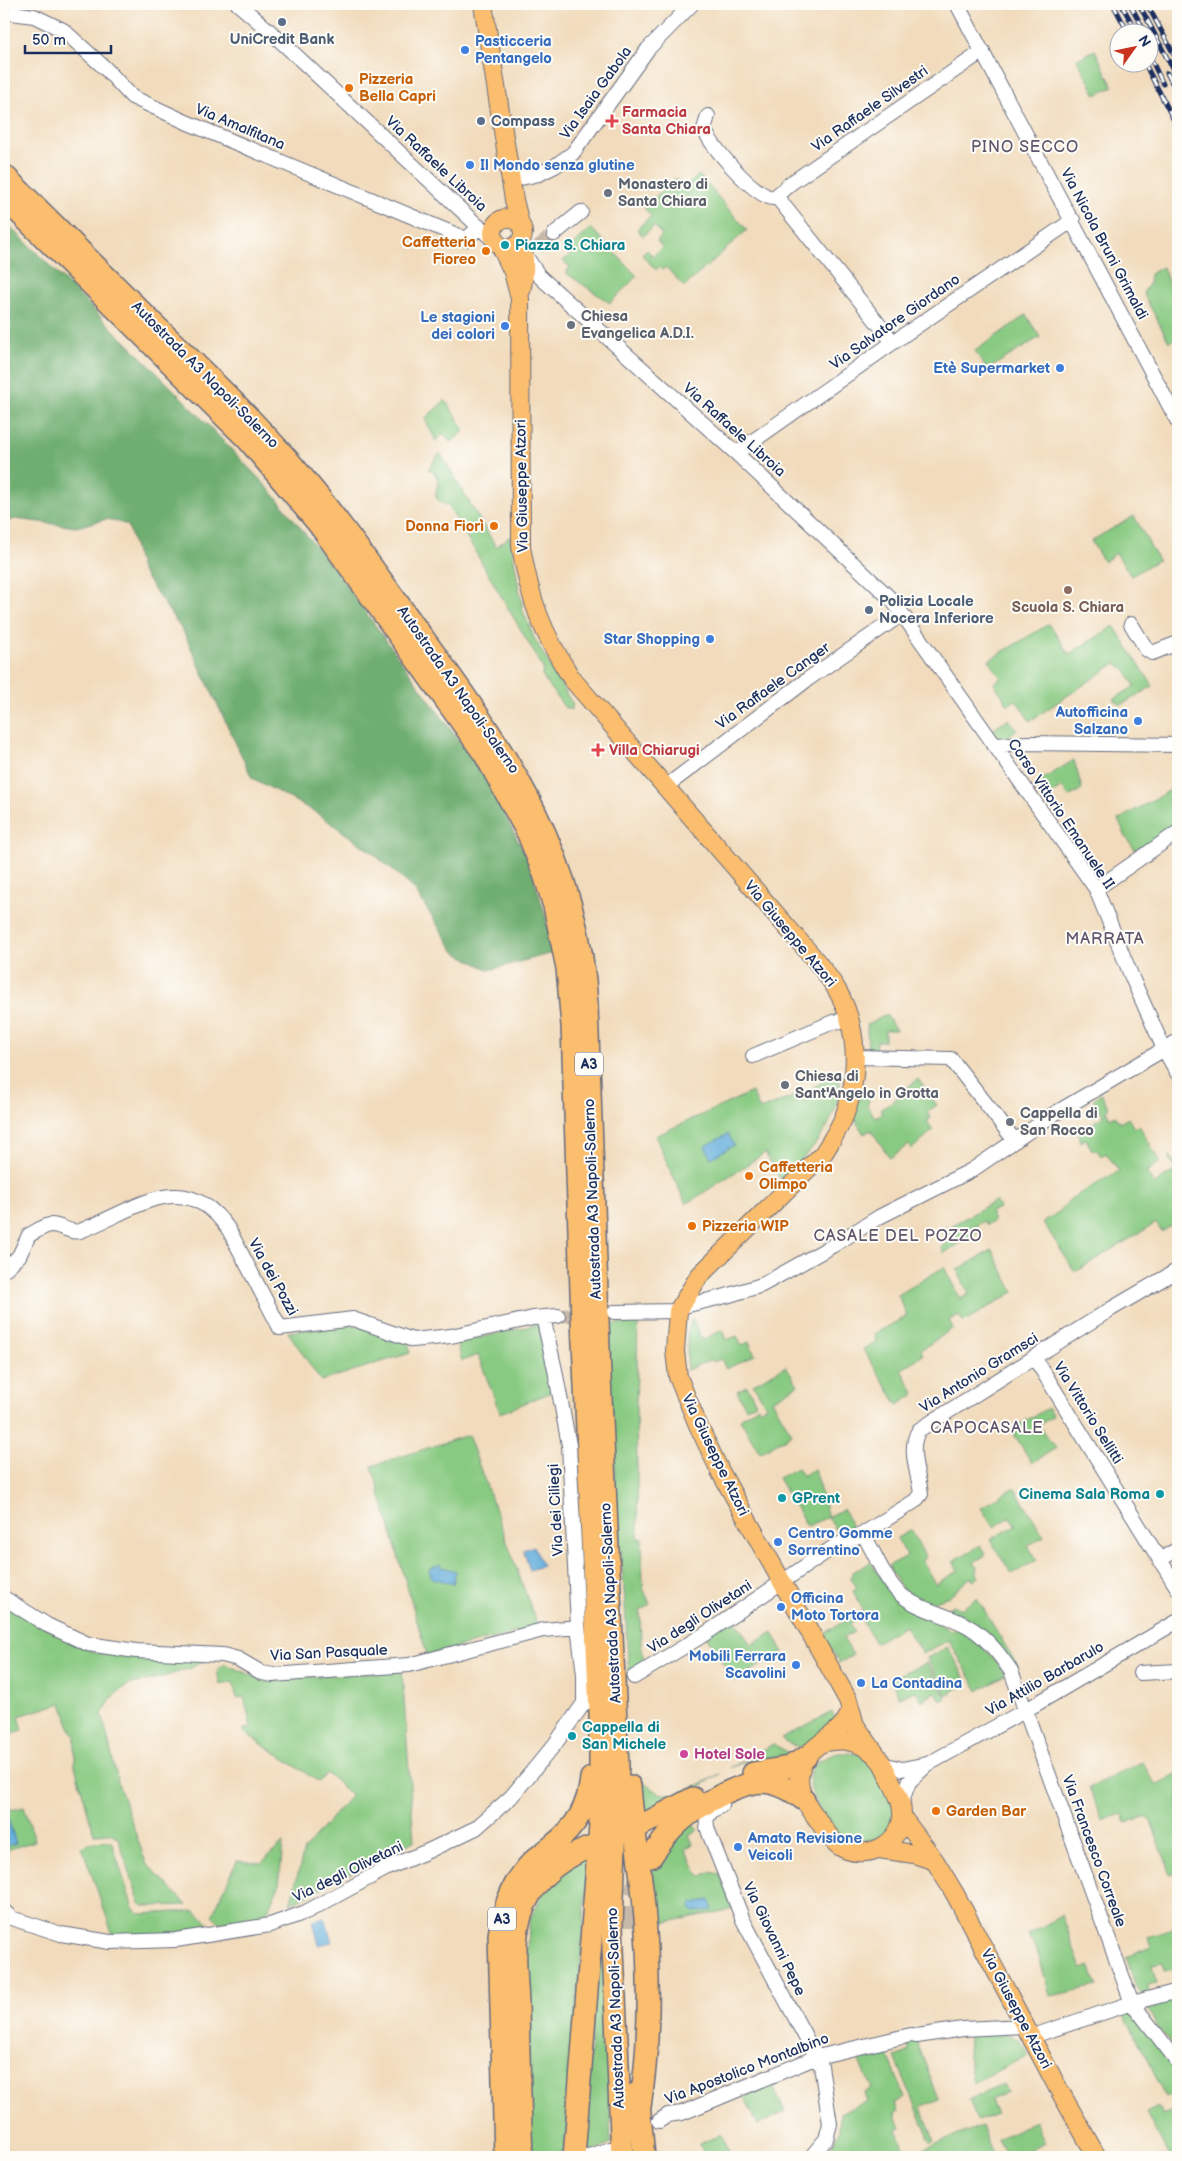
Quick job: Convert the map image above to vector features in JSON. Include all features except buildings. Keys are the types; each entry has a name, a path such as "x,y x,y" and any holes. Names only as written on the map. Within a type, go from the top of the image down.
{"highway":[{"name":"Autostrada A3 Napoli-Salerno","path":"4,174 242,411 309,485 357,546 470,702 515,772 542,824 556,858 570,902 582,958 586,988 618,1765 612,1925 618,2152"},
{"name":"Autostrada A3 Napoli-Salerno","path":"4,198 248,440 337,547 476,741 508,795 539,861 561,933 569,988 592,1706 600,1825 574,2157"},
{"path":"608,1545 618,1616 630,1787 646,1928 648,2027 640,2107"},
{"name":"A3","path":"505,2157 499,1935 502,1915 514,1885 524,1872 532,1862 563,1837 581,1816 590,1791 594,1743 592,1706"},
{"path":"640,1826 727,1780 740,1775 789,1768 806,1757"},
{"path":"651,1857 671,1829 683,1818 698,1807 738,1787 754,1782 774,1783 804,1800"},
{"name":"A3","path":"522,2157 516,1954 521,1916 528,1899 547,1873 557,1864 588,1848"},
{"path":"633,1927 635,2056 644,2157"},
{"path":"618,2152 635,2056"}],"main road":[{"name":"Via Giuseppe Atzori","path":"483,4 514,200 523,232 526,274 520,299 521,546 527,585 537,614 554,652 572,679 821,968 838,991 849,1020 855,1057 846,1112 823,1154 707,1266 679,1309 675,1351 678,1377 685,1397 721,1473 848,1700 850,1713 855,1725 880,1760 900,1797 902,1812 935,1861 1097,2157"},
{"path":"493,232 514,200"},
{"path":"493,232 502,219 512,218 520,224"},
{"path":"493,232 510,249 523,248"},
{"path":"493,232 526,274"},
{"path":"850,1713 842,1727 806,1757 801,1767 799,1778 804,1800 832,1841 840,1847 860,1853 879,1849 914,1854 935,1861"},
{"name":"Via Giuseppe Atzori","path":"823,1743 845,1740 856,1743 880,1760"},
{"path":"879,1849 895,1836 902,1812"}],"street":[{"name":"Via Raffaele Libroia","path":"238,4 273,34 370,125 493,232"},
{"name":"Via Isaia Gabola","path":"512,180 538,174 555,166 573,153 648,49 692,4"},
{"name":"Via Nicola Bruni Grimaldi","path":"957,4 1073,220 1178,422"},
{"name":"Via Amalfitana","path":"4,12 34,16 63,30 106,69 132,97 186,122 466,239 493,232"},
{"name":"Via Raffaele Silvestri","path":"776,196 791,183 983,51"},
{"path":"708,116 704,129 708,138 768,198 776,196 893,342"},
{"path":"554,234 581,212"},
{"name":"Via Salvatore Giordano","path":"736,453 893,342 1073,220"},
{"name":"Via Raffaele Libroia","path":"526,274 736,453 893,601 902,614"},
{"name":"Via Raffaele Canger","path":"664,788 808,679 902,614"},
{"name":"Corso Vittorio Emanuele II","path":"902,614 1096,889 1164,1049 1178,1074"},
{"path":"1131,624 1147,650 1152,653 1178,643"},
{"path":"994,745 1028,743 1178,745"},
{"path":"1096,889 1178,832"},
{"path":"753,1056 833,1022 849,1020"},
{"path":"614,1312 679,1309 762,1284 832,1246 879,1216 972,1170 1054,1114 1178,1042"},
{"path":"855,1057 951,1059 1015,1141"},
{"name":"Via dei Pozzi","path":"4,1270 19,1256 29,1235 51,1225 77,1232 132,1206 160,1198 177,1196 192,1198 207,1205 220,1217 229,1230 280,1328 353,1320 413,1340 450,1336 543,1317 558,1316"},
{"name":"Via Antonio Gramsci","path":"782,1583 835,1546 863,1534 915,1501 921,1494 913,1451 914,1438 919,1430 1110,1309 1178,1270"},
{"name":"Via dei Ciliegi","path":"543,1317 569,1445 578,1627 584,1674 592,1706"},
{"name":"Via Vittorio Sellitti","path":"1034,1357 1178,1589"},
{"name":"Via Francesco Correale","path":"863,1534 882,1570 898,1592 923,1608 963,1623 979,1633 1013,1674 1132,2003 1178,2062"},
{"path":"1161,1559 1178,1549"},
{"name":"Via degli Olivetani","path":"634,1678 706,1634 782,1583"},
{"name":"Via San Pasquale","path":"4,1598 47,1625 88,1644 136,1651 223,1655 238,1659 262,1673 273,1675 409,1665 543,1630 578,1627"},
{"name":"Via Attilio Barbarulo","path":"902,1812 903,1798 910,1782 928,1764 1026,1710 1178,1621"},
{"path":"1140,1673 1178,1671"},
{"name":"Via degli Olivetani","path":"4,1912 11,1918 61,1934 110,1942 176,1940 270,1925 306,1912 387,1868 476,1828 511,1798 550,1751 592,1706"},
{"name":"Via Attilio Barbarulo","path":"880,1760 902,1769 928,1764"},
{"name":"Via Giovanni Pepe","path":"738,1787 730,1800 709,1813 705,1823 743,1920 817,2057 830,2124 826,2139 811,2157"},
{"name":"Via Apostolico Montalbino","path":"659,2121 668,2115 682,2113 817,2057 911,2035 963,2029 1028,2031 1178,1991"},
{"path":"586,2157 618,2152"}],"green space":[{"path":"1095,50 1113,87 1096,95 1077,59"},
{"path":"699,175 747,230 684,287 666,267 662,270 659,267 656,270 642,255 647,250 653,256 662,247 657,241 662,235 654,226 643,236 637,229 651,216 644,208 675,178 684,188"},
{"path":"4,220 185,401 270,490 338,574 486,778 530,864 546,918 553,953 489,970 455,952 414,889 374,854 317,813 252,778 184,633 141,570 128,525 107,519 76,527 16,519 4,522"},
{"path":"591,228 637,276 610,303 566,273 570,267 563,261 573,252 570,248"},
{"path":"1163,267 1178,313 1178,337 1169,342 1143,293 1149,284 1150,274"},
{"path":"1026,315 1040,337 987,370 975,351"},
{"path":"445,400 465,430 451,443 443,434 436,441 425,419"},
{"path":"440,453 496,547 510,536 523,611 534,638 573,705 571,710 565,708 542,676 543,668 448,505 438,501 436,498 438,479 434,472 428,469"},
{"path":"1134,516 1158,560 1131,576 1116,553 1104,562 1091,541"},
{"path":"1049,624 1069,654 1114,626 1153,686 1121,705 1114,699 1135,686 1126,671 1116,663 1030,721 1016,700 1008,705 994,683 1001,678 989,660"},
{"path":"1009,719 1017,730 1000,741 992,730"},
{"path":"1074,760 1082,789 1069,797 1062,787 1050,795 1040,781"},
{"path":"1172,789 1176,794 1167,800 1178,813 1178,825 1138,854 1126,837 1118,820"},
{"path":"886,1015 896,1030 885,1030 885,1041 877,1041 876,1055 868,1055 867,1025"},
{"path":"841,1071 836,1106 831,1120 815,1144 781,1180 765,1153 686,1204 655,1136 752,1092 760,1110 807,1091"},
{"path":"918,1079 937,1105 927,1112 931,1118 927,1121 933,1130 912,1149 908,1145 890,1158 871,1130 864,1134 853,1117 857,1100 866,1095 869,1100 867,1106 875,1117 882,1113 880,1110 900,1096 899,1094"},
{"path":"1101,1094 1109,1108 1106,1110 1110,1118 1115,1115 1120,1123 1128,1118 1134,1128 1139,1125 1160,1162 1146,1172 1154,1184 1176,1170 1168,1157 1170,1155 1178,1169 1178,1221 1162,1232 1156,1223 1075,1272 1043,1222 1060,1211 1070,1199 1119,1171 1106,1153 1101,1156 1097,1150 1092,1150 1086,1139 1080,1142 1078,1132 1104,1116 1093,1099"},
{"path":"995,1201 999,1208 990,1212 994,1221 986,1225 984,1221 975,1226 979,1232 944,1253 941,1247 948,1242 942,1231"},
{"path":"992,1250 1014,1292 963,1322 959,1315 949,1320 953,1328 921,1350 923,1355 901,1370 915,1394 898,1405 863,1349 876,1341 874,1334 907,1316 898,1295 944,1267 960,1299 969,1294 957,1270"},
{"path":"692,1318 702,1340 723,1330 727,1340 737,1336 742,1345 749,1342 755,1355 726,1369 721,1359 713,1362 712,1359 687,1370 687,1333"},
{"path":"638,1323 636,1407 638,1539 642,1538 643,1588 650,1604 640,1611 641,1642 645,1666 629,1676 616,1495 607,1324"},
{"path":"352,1324 409,1343 410,1353 321,1381 288,1332"},
{"path":"539,1324 552,1392 500,1413 478,1355 462,1361 457,1343"},
{"path":"786,1366 798,1385 772,1400 792,1434 760,1453 740,1419 758,1406 760,1410 766,1406 753,1384"},
{"path":"747,1386 756,1403 746,1408 737,1391"},
{"path":"1048,1408 1053,1416 1039,1425 1056,1448 1032,1463 1011,1429"},
{"path":"468,1435 538,1627 427,1655 372,1466"},
{"path":"797,1468 802,1476 814,1469 828,1517 807,1526 778,1478"},
{"path":"1014,1487 1044,1536 1028,1546 1037,1560 1012,1574 990,1539 1016,1526 1010,1517 994,1527 981,1508"},
{"path":"843,1509 855,1533 841,1539 828,1517"},
{"path":"911,1530 926,1558 922,1560 935,1584 958,1571 953,1561 981,1545 986,1555 974,1562 978,1569 975,1571 979,1577 973,1581 971,1577 949,1596 932,1602 925,1602 903,1590 888,1566 907,1556 897,1538"},
{"path":"871,1562 888,1589 906,1607 950,1630 961,1629 974,1638 997,1662 1005,1675 978,1691 949,1640 922,1654 905,1626 875,1643 860,1617 849,1624 854,1632 843,1638 853,1655 839,1663 823,1634 863,1610 853,1591 857,1588 851,1578 852,1572"},
{"path":"977,1598 1017,1665 1010,1669 990,1644 940,1615 952,1605 961,1609"},
{"path":"4,1605 96,1653 207,1659 191,1668 128,1685 113,1696 102,1714 119,1786 146,1863 187,1905 143,1906 140,1903 118,1838 111,1833 94,1834 75,1766 75,1734 72,1734 62,1703 19,1716 23,1730 6,1735 10,1750 4,1752"},
{"path":"732,1616 751,1645 773,1632 783,1652 734,1681 705,1634"},
{"path":"948,1647 968,1683 946,1695 927,1658"},
{"path":"927,1663 946,1698 941,1701 936,1692 922,1701 916,1691 899,1697 890,1678"},
{"path":"225,1664 267,1682 308,1677 402,1671 414,1841 290,1904 304,1850 351,1795 327,1773 319,1782 244,1732 244,1729 251,1727 244,1697 237,1698 233,1682 220,1685 217,1670"},
{"path":"832,1712 836,1719 835,1726 815,1741 803,1746 796,1746 789,1744 781,1738"},
{"path":"773,1744 791,1754 802,1754 767,1760 751,1759 730,1768"},
{"path":"838,1753 858,1754 864,1757 875,1768 886,1784 893,1802 894,1817 891,1825 877,1843 850,1843 827,1821 814,1799 809,1778 812,1769 820,1761"},
{"path":"1142,1762 1156,1785 1178,1773 1178,1872 1171,1875 1151,1821 1144,1817 1126,1823 1123,1814 1102,1820 1089,1788"},
{"path":"720,1774 644,1820 638,1777 657,1792 671,1794 693,1787"},
{"path":"4,1789 11,1810 24,1807 35,1841 4,1851"},
{"path":"693,1822 698,1830 689,1835 693,1844 685,1849 700,1877 710,1872 720,1874 734,1909 651,1925 651,1875 654,1867 675,1840"},
{"path":"109,1841 112,1843 133,1908 140,1914 195,1911 208,1922 191,1931 178,1933 113,1935 82,1847 93,1842"},
{"path":"283,1843 279,1885 265,1917 219,1923 212,1916 237,1861 261,1863"},
{"path":"589,1856 565,2150 553,2154 528,2156 526,1958 530,1920 542,1894 560,1873"},
{"path":"1062,1915 1081,1969 1091,1966 1097,1986 1050,1996 1039,1956 1028,1935"},
{"path":"1178,1927 1178,1968 1164,1971 1162,1963 1152,1965 1156,1983 1148,1985 1149,1993 1142,1994 1136,1987 1126,1957 1151,1947 1148,1937"},
{"path":"599,1942 605,1942 611,2143 596,2151 582,2148"},
{"path":"1178,1993 1178,2051 1155,2023 1146,2003"},
{"path":"1136,2008 1178,2061 1178,2092 1165,2097 1147,2057 1122,2012"},
{"path":"1005,2033 1019,2039 1029,2055 973,2083 968,2056 969,2035"},
{"path":"916,2040 939,2099 921,2107 935,2141 931,2142 895,2057 909,2051 907,2042"},
{"path":"884,2045 906,2098 895,2103 898,2111 895,2113 901,2128 897,2130 906,2151 895,2157 825,2157 839,2131 840,2114 867,2101 864,2093 872,2089 856,2052"},
{"path":"771,2081 785,2112 758,2125 742,2092"},
{"path":"1003,2084 1007,2092 991,2100 997,2114 977,2121 969,2100"},
{"path":"1158,2107 1162,2115 1178,2109 1178,2157 1169,2157 1146,2113"},
{"path":"1035,2121 1045,2143 1014,2157 1007,2157 998,2139"},
{"path":"981,2126 994,2157 904,2157"},
{"path":"721,2134 732,2157 705,2157 700,2144"}],"water":[{"path":"728,1134 734,1145 711,1158 705,1146"},
{"path":"534,1546 542,1566 530,1570 523,1550"},
{"path":"441,1564 442,1567 456,1571 453,1584 432,1578 429,1570"},
{"path":"4,1807 16,1843 4,1847"},
{"path":"710,1900 712,1910 694,1912 691,1910 693,1903"},
{"path":"325,1918 332,1942 319,1945 313,1921"}],"tunnel":[{"path":"538,247 554,234"},
{"path":"558,1316 590,1314"},
{"path":"633,1927 633,1899 640,1876"}],"railway":[{"path":"1113,4 1123,22"},
{"path":"1121,4 1131,22"},
{"path":"1130,4 1140,22"},
{"path":"1139,4 1178,79"},
{"path":"1147,4 1178,62"},
{"path":"1149,72 1178,128"},
{"path":"1157,72 1163,84"},
{"path":"1167,73 1178,94"}],"place":[{"name":"UniCredit Bank","path":"282,22"},
{"name":"Pasticceria Pentangelo","path":"465,50"},
{"name":"Pizzeria Bella Capri","path":"349,88"},
{"name":"Compass","path":"481,121"},
{"name":"Farmacia Santa Chiara","path":"612,121"},
{"name":"Il Mondo senza glutine","path":"470,165"},
{"name":"Monastero di Santa Chiara","path":"608,193"},
{"name":"Piazza S. Chiara","path":"505,245"},
{"name":"Caffetteria Fioreo","path":"486,251"},
{"name":"Chiesa Evangelica A.D.I.","path":"571,325"},
{"name":"Le stagioni dei colori","path":"505,326"},
{"name":"Etè Supermarket","path":"1060,368"},
{"name":"Donna Fiorì","path":"494,526"},
{"name":"Scuola S. Chiara","path":"1068,590"},
{"name":"Polizia Locale Nocera Inferiore","path":"869,610"},
{"name":"Star Shopping","path":"710,639"},
{"name":"Autofficina Salzano","path":"1138,721"},
{"name":"Villa Chiarugi","path":"598,750"},
{"name":"Chiesa di Sant'Angelo in Grotta","path":"785,1085"},
{"name":"Cappella di San Rocco","path":"1010,1122"},
{"name":"Caffetteria Olimpo","path":"749,1176"},
{"name":"Pizzeria WIP","path":"692,1226"},
{"name":"Cinema Sala Roma","path":"1160,1494"},
{"name":"GPrent","path":"782,1498"},
{"name":"Centro Gomme Sorrentino","path":"778,1542"},
{"name":"Officina Moto Tortora","path":"781,1607"},
{"name":"Mobili Ferrara Scavolini","path":"796,1665"},
{"name":"La Contadina","path":"861,1683"},
{"name":"Cappella di San Michele","path":"572,1736"},
{"name":"Hotel Sole","path":"684,1754"},
{"name":"Garden Bar","path":"936,1811"},
{"name":"Amato Revisione Veicoli","path":"738,1847"}],"district":[{"name":"PINO SECCO","path":"1025,147"},
{"name":"MARRATA","path":"1105,939"},
{"name":"CASALE DEL POZZO","path":"898,1236"},
{"name":"CAPOCASALE","path":"987,1428"}]}
